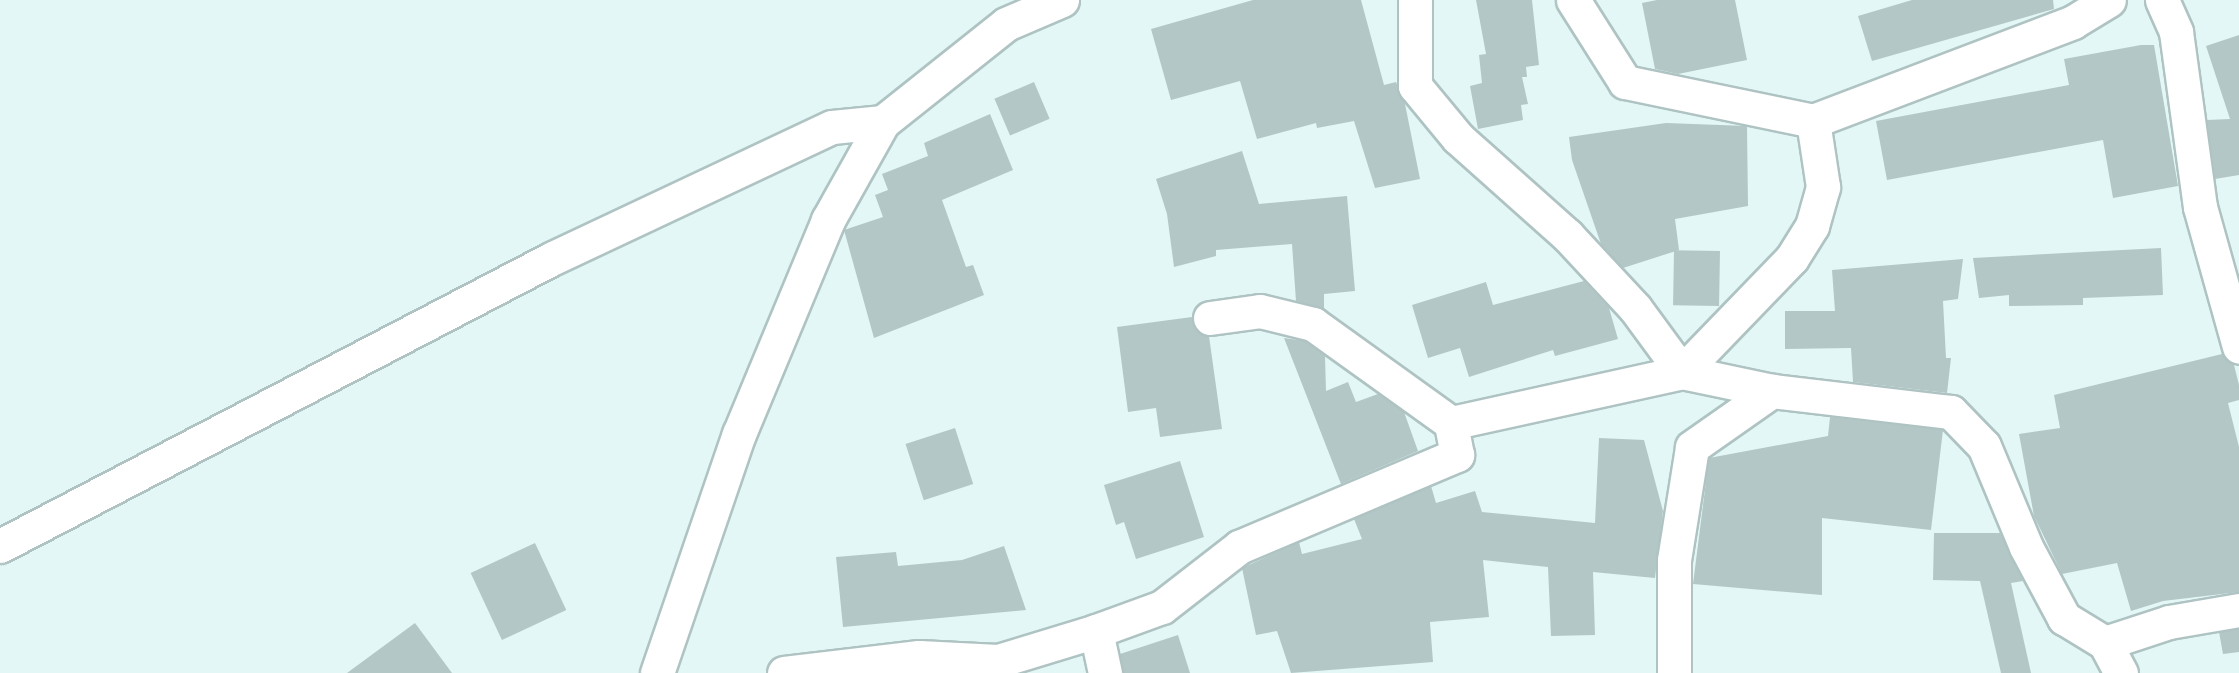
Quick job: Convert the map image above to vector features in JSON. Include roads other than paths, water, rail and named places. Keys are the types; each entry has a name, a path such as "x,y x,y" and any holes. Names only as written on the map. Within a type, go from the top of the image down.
{"street":[{"path":"657,673 739,434 828,220 883,122 1006,24 1062,0"},
{"path":"1415,0 1415,86 1458,138 1567,235 1635,308 1682,372"},
{"path":"1573,0 1625,82 1813,121 2073,22 2109,0"},
{"path":"2162,0 2176,32 2200,207 2239,347"},
{"path":"1682,372 1792,258 1812,226 1823,187 1813,121"},
{"path":"0,546 551,259 832,128 883,122"},
{"path":"784,673 919,657 998,667 1162,607 1239,547 1457,455 1451,423 1313,324 1260,311 1210,318"},
{"path":"1451,423 1682,372 1772,391 1951,412 1983,446 2026,547 2064,618 2105,643 2121,673"},
{"path":"1674,673 1674,560 1692,447 1772,391"},
{"path":"2105,643 2169,622 2239,610"},
{"path":"1096,631 1105,673"}]}
